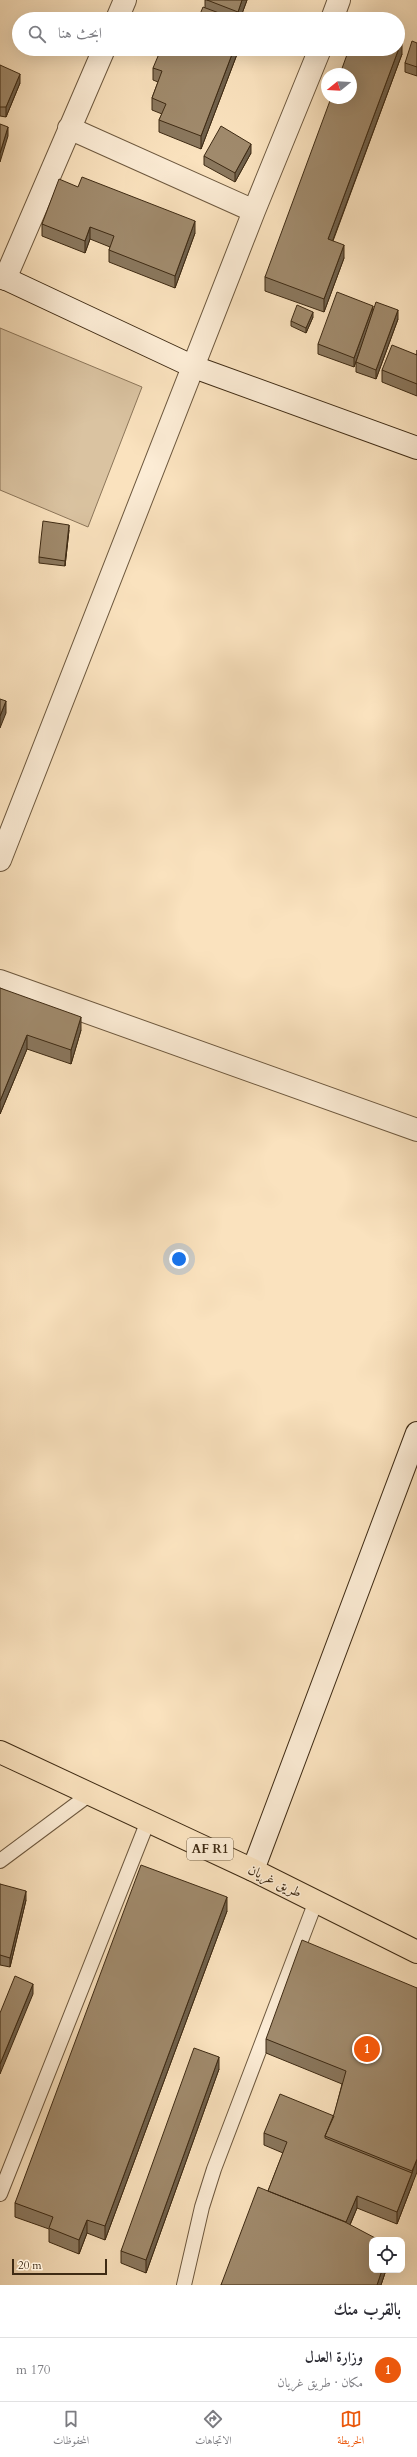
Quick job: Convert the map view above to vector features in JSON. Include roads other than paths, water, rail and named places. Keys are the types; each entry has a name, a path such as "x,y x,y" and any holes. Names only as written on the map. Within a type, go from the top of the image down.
{"highway":[{"name":"طريق غريان","path":"0,1752 253,1870 417,1952"}],"street":[{"path":"120,12 125,0"},
{"path":"335,12 340,0"},
{"path":"101,56 68,128 53,171 3,277 194,367 417,448"},
{"path":"0,860 254,211 317,56"},
{"path":"68,128 254,211"},
{"path":"0,981 417,1130"},
{"path":"253,1870 417,1433"}],"lane":[{"path":"0,1860 90,1794"},
{"path":"0,2194 148,1821"},
{"path":"184,2285 202,2207 214,2169 316,1901"}],"place":[{"name":"وزارة العدل","path":"367,2049"}]}
